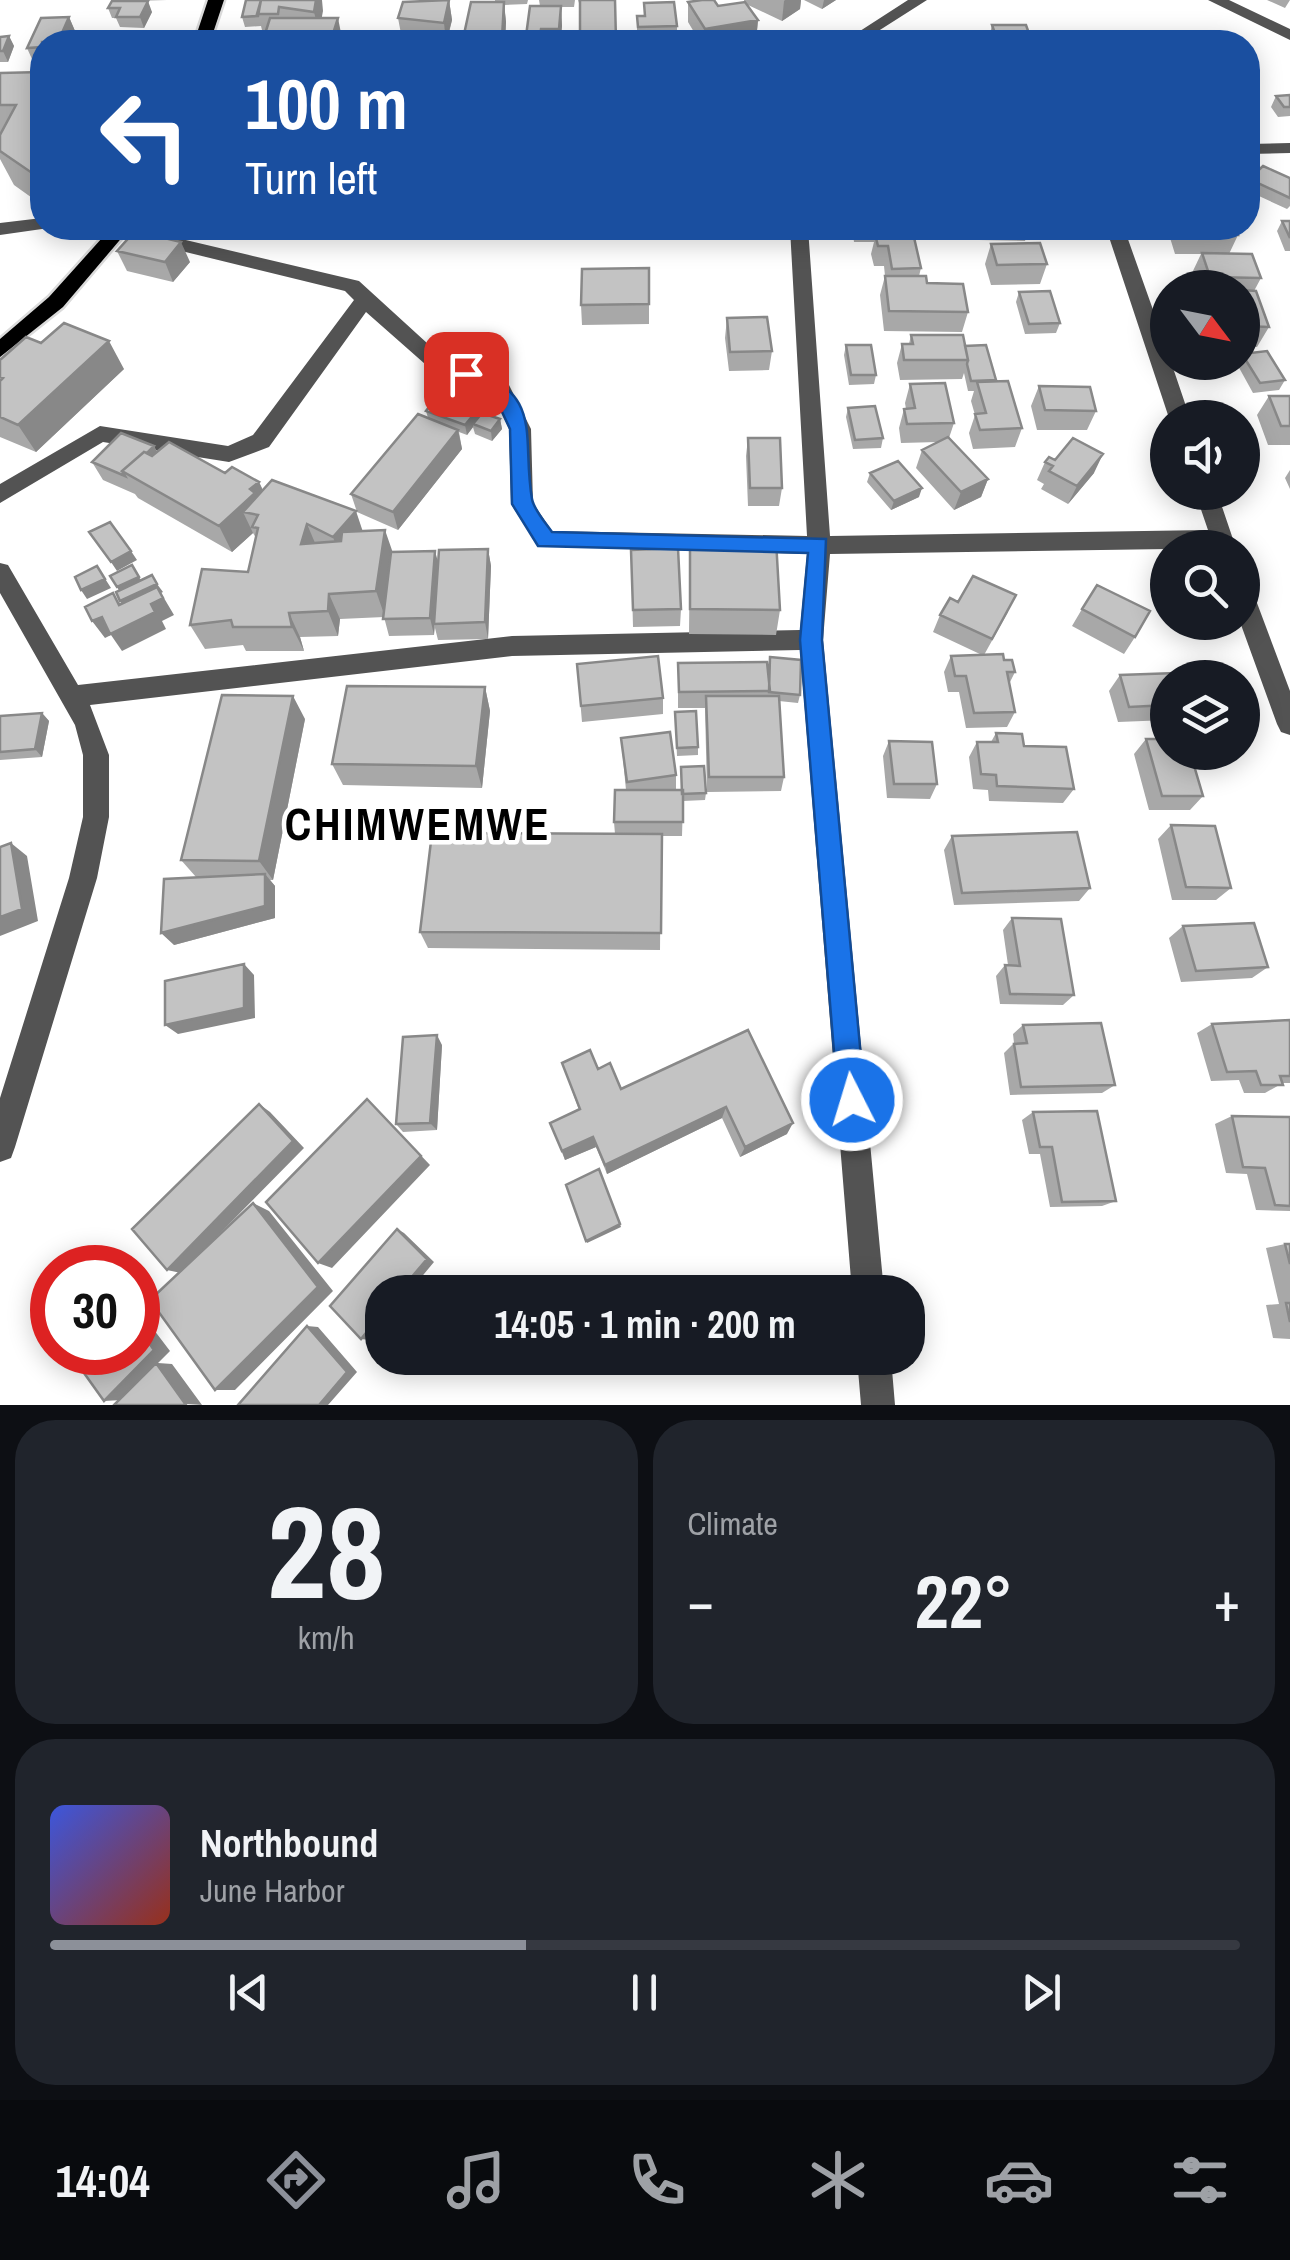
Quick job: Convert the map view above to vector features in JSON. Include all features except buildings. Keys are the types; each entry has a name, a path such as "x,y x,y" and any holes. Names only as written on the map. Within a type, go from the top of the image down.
{"main road":[{"path":"206,30 216,0"},
{"path":"5,341 108,240"}],"street":[{"path":"870,30 919,0"},
{"path":"1216,0 1290,35"},
{"path":"1260,149 1290,148"},
{"path":"0,229 30,225"},
{"path":"168,240 352,286 432,359 502,390 520,429 522,504 546,540 819,545 1150,543"},
{"path":"799,240 819,545 811,640 867,1275"},
{"path":"1119,240 1174,400"},
{"path":"0,495 100,434 229,454 262,441 365,300"},
{"path":"0,1147 82,878 96,817 96,755 75,696 1,576"},
{"path":"75,696 512,646 811,640"},
{"path":"1259,640 1290,724"},
{"path":"875,1375 878,1405"}],"district":[{"name":"CHIMWEMWE","path":"418,823"}],"route":[{"path":"466,374 502,390 520,429 522,504 546,540 819,545 811,640 852,1100"}]}
